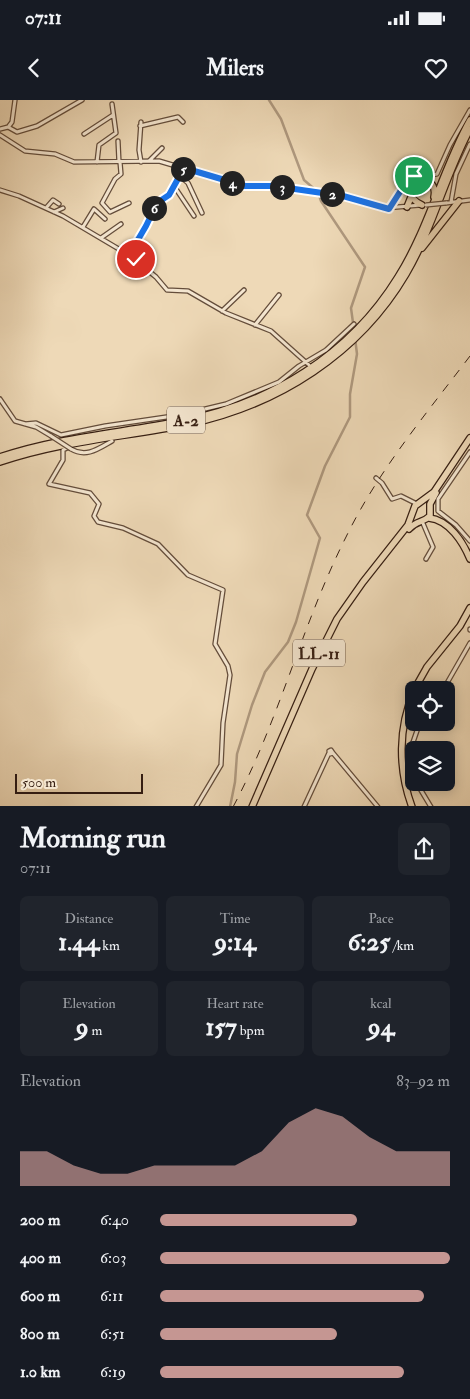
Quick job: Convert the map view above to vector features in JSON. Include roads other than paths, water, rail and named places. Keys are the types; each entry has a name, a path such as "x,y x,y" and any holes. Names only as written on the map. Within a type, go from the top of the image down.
{"highway":[{"name":"A-2","path":"0,462 68,443 179,426 232,412 266,399 296,384 326,363 390,290 412,254 452,155 470,120"},
{"name":"A-2","path":"412,265 470,129"},
{"name":"A-2","path":"407,207 411,197 411,185 419,180 428,180 434,187 433,200 412,254"},
{"path":"411,197 414,202 424,205"},
{"name":"A-2","path":"0,457 64,439 182,421 240,405 297,378 322,361 392,296 450,204 458,201"},
{"path":"440,483 470,434"},
{"name":"LL-11","path":"253,806 332,628 355,592 408,525 413,512 440,483 470,438"},
{"name":"LL-11","path":"253,806 317,665 336,628 368,579 408,530 426,517 432,498 470,444"},
{"path":"420,503 426,517"},
{"path":"413,512 457,532 470,550"},
{"path":"426,517 437,520 452,531 462,543 470,559"},
{"path":"420,681 427,666 458,629 470,608"},
{"path":"421,681 470,617"},
{"path":"405,718 402,746 403,775 414,806"},
{"path":"407,731 405,751 408,780 414,806"}],"street":[{"path":"0,129 8,127 12,122 15,100"},
{"path":"8,127 17,132 27,131 82,100"},
{"path":"97,162 99,146 116,133 112,104"},
{"path":"391,209 410,178 422,174 437,174 449,147 470,110"},
{"path":"84,134 114,115"},
{"path":"141,162 140,124 179,117 182,122"},
{"path":"0,135 25,151 56,154 74,162 161,162 245,186 274,186 350,197 391,209 450,204 456,174 470,144"},
{"path":"118,141 121,174 115,179 102,203 110,212 129,203"},
{"path":"149,161 162,148"},
{"path":"129,255 157,203 166,198 184,168"},
{"path":"180,176 188,183 202,213"},
{"path":"174,186 194,216"},
{"path":"0,190 20,196 83,227 129,255 158,279 166,290 189,292 222,311 272,333 309,365"},
{"path":"46,208 53,200 59,204"},
{"path":"458,201 470,200"},
{"path":"54,212 63,208"},
{"path":"83,227 94,209 105,220"},
{"path":"101,238 121,224"},
{"path":"222,311 244,290"},
{"path":"255,325 280,295"},
{"path":"25,424 36,423 62,435 193,413 256,393 279,382 306,361 354,332"},
{"path":"0,399 14,420 36,427 51,436 70,449 77,452 87,453 112,441 64,448 64,460 49,483 56,487 91,494 99,504 94,515 97,522 123,528 157,543 164,548 188,575 223,590 215,644 228,666 230,675 223,720 221,763 196,806"},
{"path":"470,452 436,503 438,511 456,525 470,541"},
{"path":"376,478 392,499 400,496 409,501 420,503"},
{"path":"409,501 413,512"},
{"path":"426,517 432,547 426,559"},
{"path":"448,681 470,643"},
{"path":"304,806 331,753 378,806"},
{"path":"422,791 431,806"}],"waterway":[{"path":"269,100 281,119 304,180 318,192 321,201 365,267 351,308 354,330"},
{"path":"230,806 235,782 237,754 252,705 265,672 288,642 296,622 320,538 307,515 325,466 350,417 350,394 357,354 355,338"}],"railway":[{"path":"233,806 264,741 316,604 346,537 388,466 470,356"}]}
